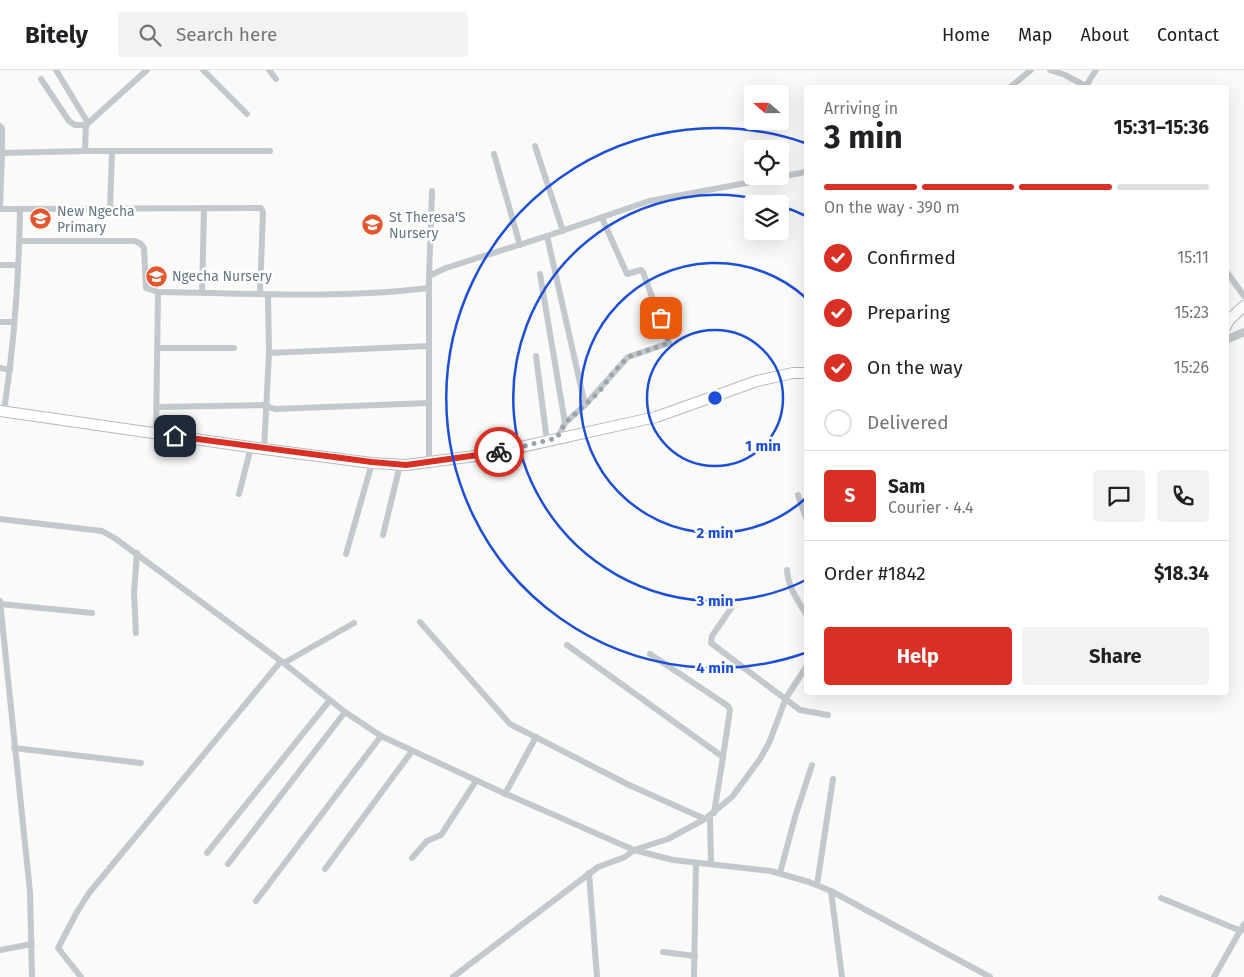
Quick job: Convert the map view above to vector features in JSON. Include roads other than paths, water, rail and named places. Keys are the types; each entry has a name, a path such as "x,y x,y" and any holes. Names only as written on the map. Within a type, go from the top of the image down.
{"main road":[{"path":"1229,319 1244,306"},
{"path":"2,411 264,449 400,464 490,454 656,418 757,381 793,373 804,373"}],"street":[{"path":"56,70 87,124 85,151"},
{"path":"41,79 69,121 75,125 87,124 147,70"},
{"path":"203,70 247,114"},
{"path":"269,70 276,79"},
{"path":"1013,85 1031,70"},
{"path":"1050,70 1084,85"},
{"path":"1089,85 1096,70"},
{"path":"0,126 2,128 0,209 262,208 260,293"},
{"path":"535,146 563,231"},
{"path":"1,153 270,151"},
{"path":"110,208 112,152"},
{"path":"494,154 520,245"},
{"path":"429,276 446,268 665,197 804,172"},
{"path":"429,462 429,276 432,191"},
{"path":"202,292 204,209"},
{"path":"2,411 10,370 20,241 20,210"},
{"path":"552,440 565,423 585,405 628,357 669,343 643,272 641,270 627,274 602,218"},
{"path":"547,236 585,405"},
{"path":"20,241 135,241 144,248 146,288 158,292 268,294 388,293 429,288"},
{"path":"0,265 18,265"},
{"path":"540,274 565,423"},
{"path":"1229,275 1244,296"},
{"path":"156,434 158,292"},
{"path":"264,449 269,353 268,294"},
{"path":"0,322 14,322"},
{"path":"1229,339 1244,332"},
{"path":"269,353 430,346"},
{"path":"158,348 234,348"},
{"path":"536,356 552,440"},
{"path":"0,368 10,370"},
{"path":"157,406 266,405 276,409 429,403"},
{"path":"239,494 251,447"},
{"path":"346,554 372,462"},
{"path":"383,535 400,464"},
{"path":"798,495 804,512"},
{"path":"0,519 102,531 137,553 283,662 345,712 381,736 476,781 634,850 674,860 771,871 817,885 990,977"},
{"path":"136,633 134,593 137,553"},
{"path":"788,570 788,579 792,590 804,611"},
{"path":"32,977 30,892 0,603 92,613"},
{"path":"732,607 712,636 712,643 800,710 828,715"},
{"path":"420,622 510,724 629,785 709,816"},
{"path":"81,977 58,948 89,892 283,662 354,623"},
{"path":"566,645 722,757"},
{"path":"650,654 728,706 730,710 709,816 711,864"},
{"path":"453,977 598,867 625,857 634,850 668,839 709,816 732,797 760,759 769,743 786,698 804,670"},
{"path":"207,853 330,700"},
{"path":"228,864 345,712"},
{"path":"256,901 381,736"},
{"path":"505,794 536,737"},
{"path":"14,748 141,763"},
{"path":"324,869 412,751"},
{"path":"780,873 795,816 812,765"},
{"path":"817,885 832,779"},
{"path":"412,858 427,841 441,835 476,781"},
{"path":"694,977 696,863"},
{"path":"589,874 597,977"},
{"path":"831,891 842,977"},
{"path":"1161,898 1241,931"},
{"path":"1214,977 1244,924"},
{"path":"0,950 32,944"},
{"path":"663,952 694,956"}],"place":[{"name":"New Ngecha Primary","path":"41,219"},
{"name":"St Theresa'S Nursery","path":"373,225"},
{"name":"Ngecha Nursery","path":"156,276"}]}
